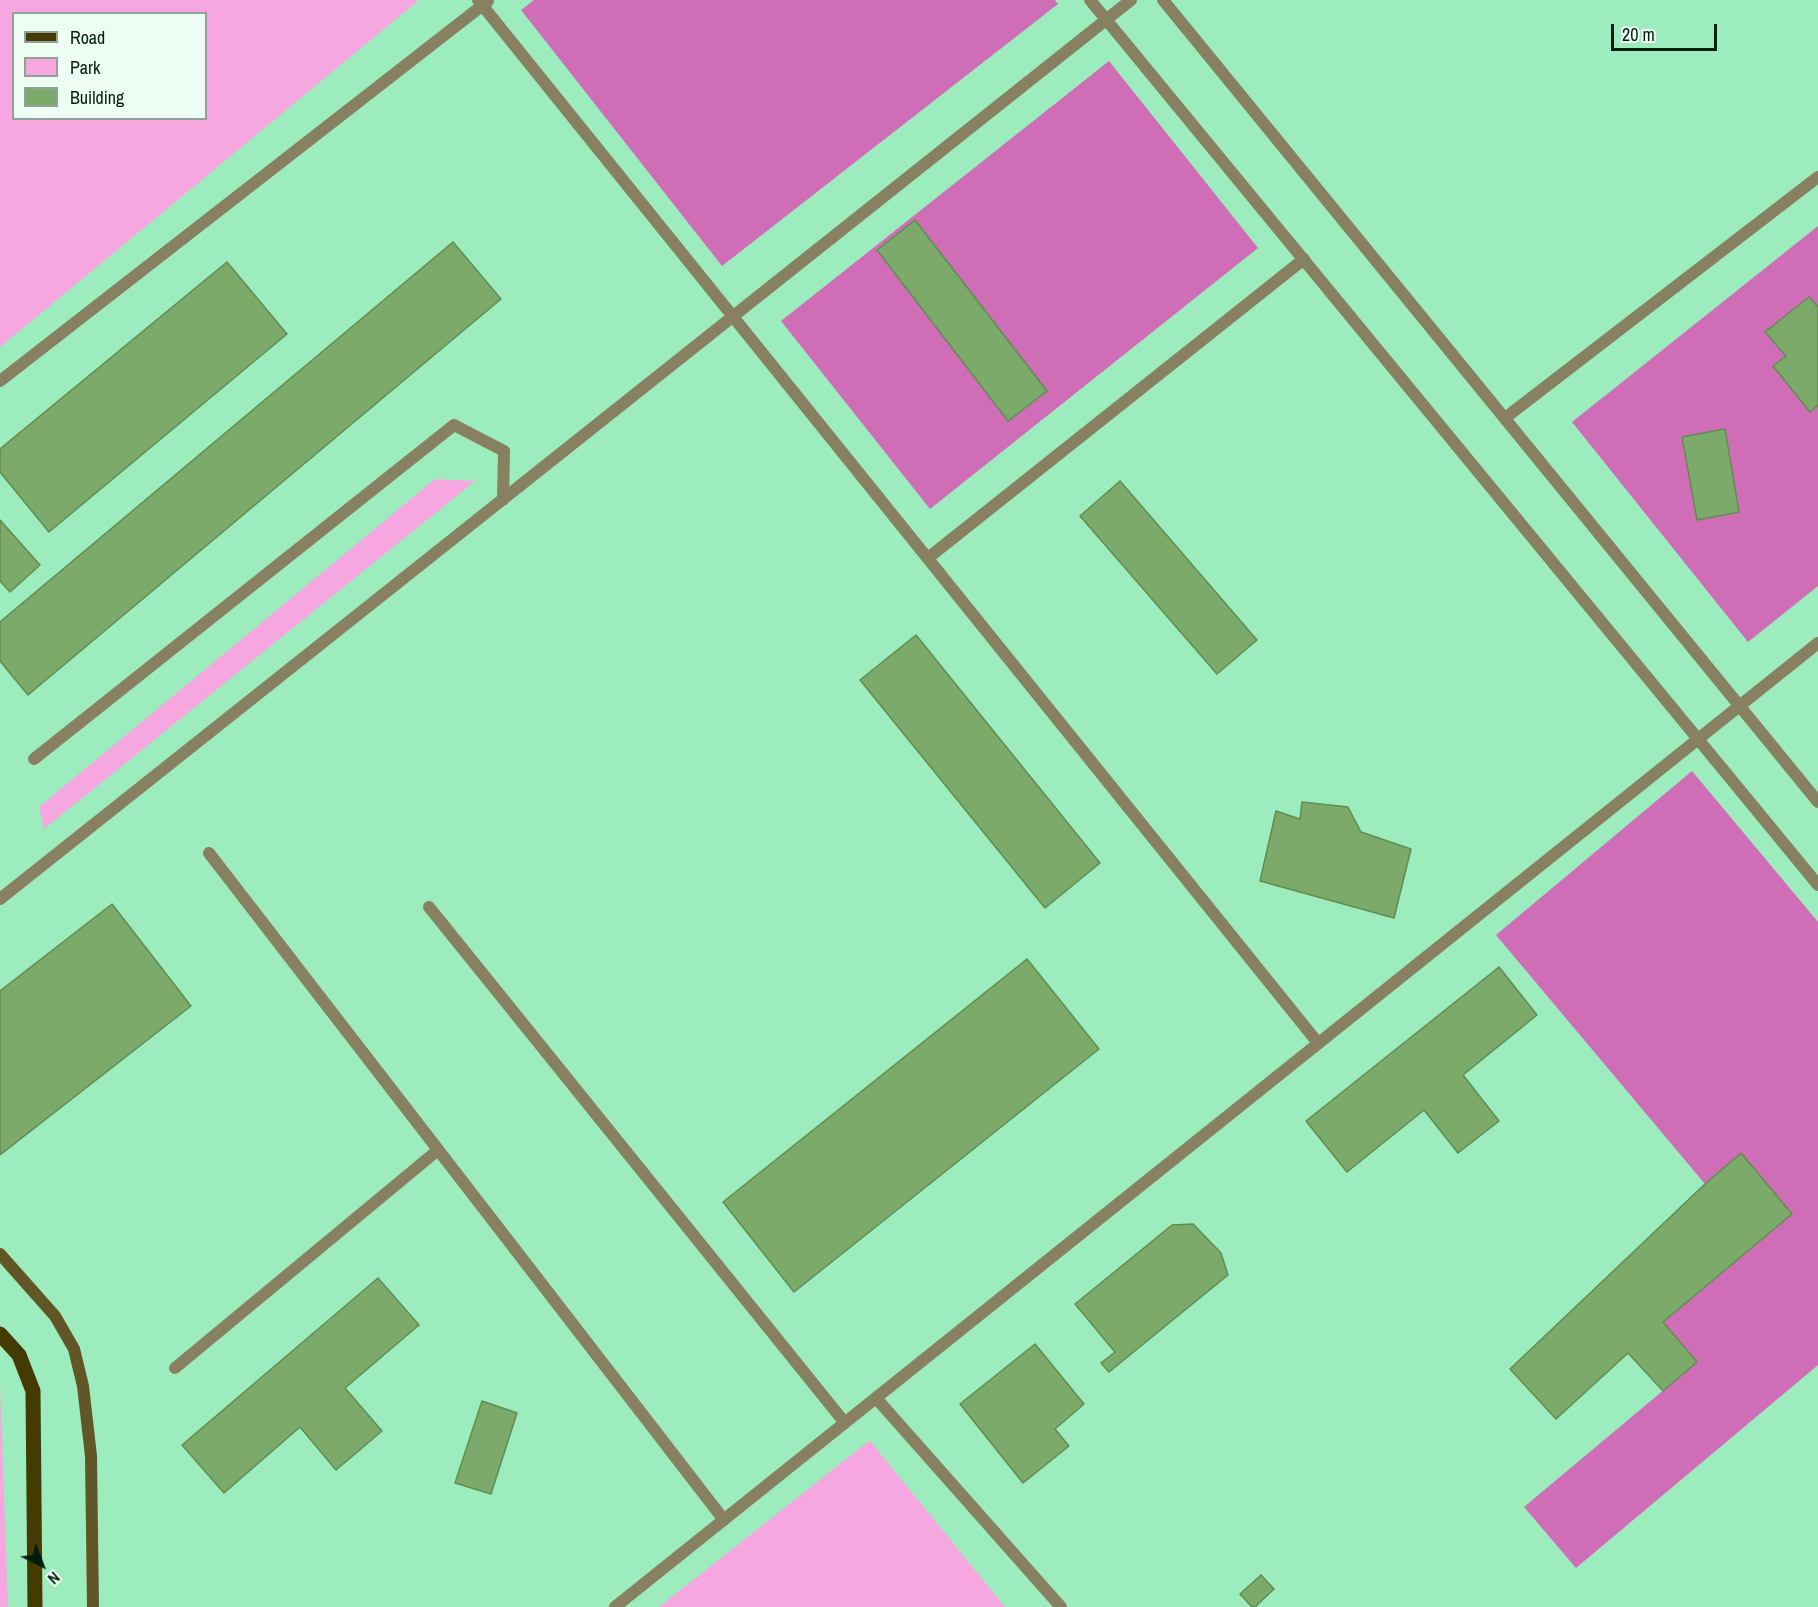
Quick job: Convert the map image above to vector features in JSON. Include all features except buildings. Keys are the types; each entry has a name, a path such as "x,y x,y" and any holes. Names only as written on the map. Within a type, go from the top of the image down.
{"main road":[{"path":"0,1254 55,1316 74,1349 83,1386 92,1456 93,1607"},
{"path":"0,1334 19,1355 33,1391 35,1607"}],"lane":[{"path":"1090,0 1818,885"},
{"path":"0,899 1131,0"},
{"path":"1163,0 1818,802"},
{"path":"0,381 483,2 1318,1043"},
{"path":"1505,418 1818,177"},
{"path":"928,558 1304,259"},
{"path":"34,759 454,425 504,452 503,500"},
{"path":"615,1607 1818,643"},
{"path":"209,853 724,1520"},
{"path":"429,907 845,1423"},
{"path":"175,1368 438,1150"},
{"path":"876,1398 1061,1607"}],"green space":[{"path":"0,0 419,0 0,347"},
{"path":"435,479 475,481 44,829 39,807"},
{"path":"0,1381 8,1607 0,1607"},
{"path":"869,1441 1005,1607 659,1607"}],"shaded area":[{"path":"534,0 1055,0 1058,4 722,266 521,10"},
{"path":"1109,61 1258,248 930,509 781,321"},
{"path":"1818,226 1818,586 1748,642 1572,422"},
{"path":"1692,771 1818,922 1818,1365 1576,1568 1524,1507 1696,1363 1663,1322 1792,1214 1741,1153 1705,1184 1496,935"}]}
